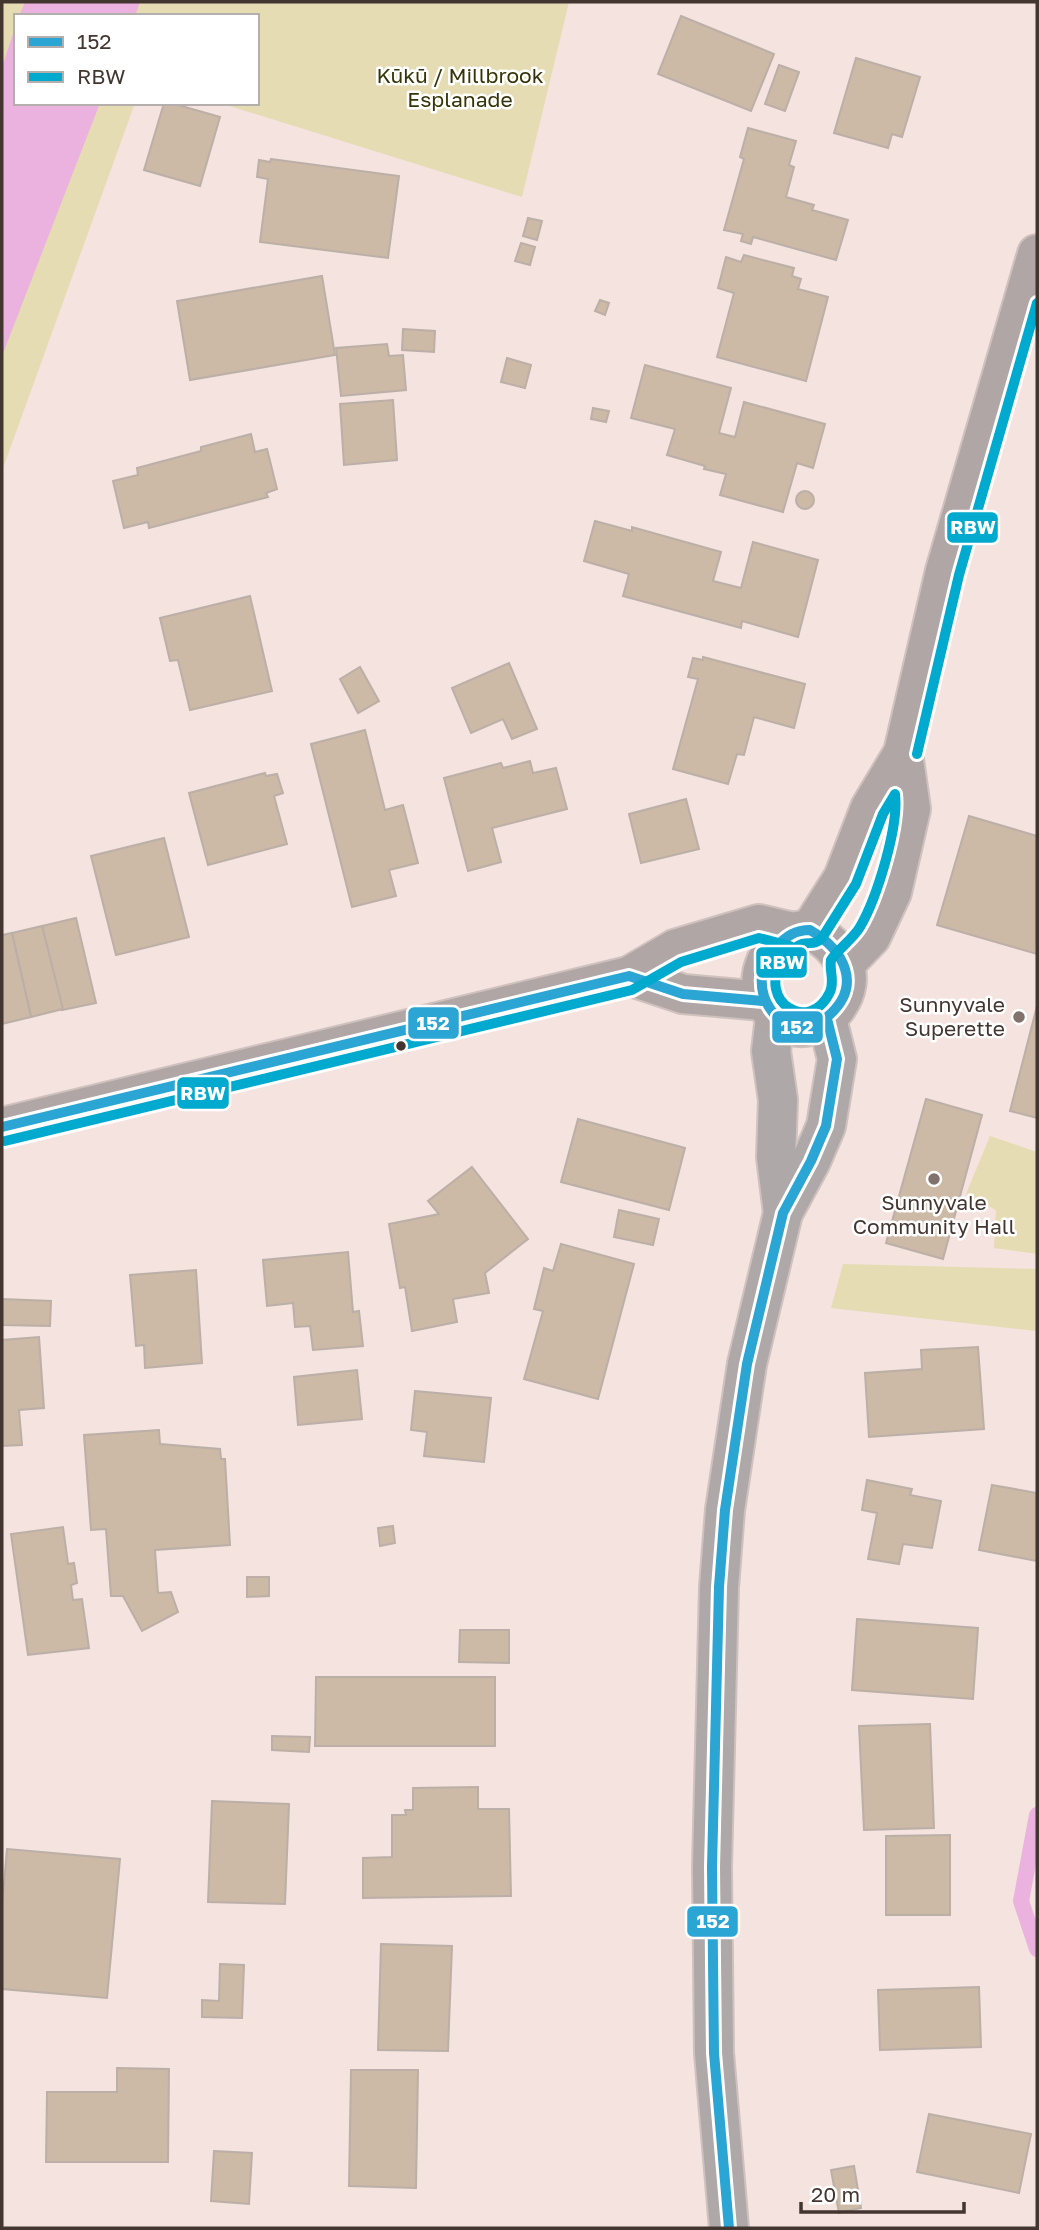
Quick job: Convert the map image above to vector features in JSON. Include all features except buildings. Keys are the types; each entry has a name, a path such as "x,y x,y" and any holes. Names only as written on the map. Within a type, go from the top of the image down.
{"main road":[{"path":"769,1009 760,976 765,959 776,946 802,931 843,878 870,808 903,753 945,572 1037,254"},
{"path":"844,965 871,937 892,892 911,809 903,753"},
{"path":"2,1127 629,976 675,949 759,924 823,937 838,951 848,986 838,1006 827,1019 813,1026 795,1028 769,1009 683,994 629,976"}],"street":[{"path":"769,1009 771,1051 778,1100 776,1157 783,1213"},
{"path":"729,2228 714,2053 712,1867 719,1587 725,1510 747,1364 783,1213 826,1126 837,1059 827,1019"}],"green space":[{"name":"Kūkū / Millbrook Esplanade","path":"2,2 569,2 522,197 226,105 259,105 259,14 14,14 14,105 134,105 2,471"},
{"path":"990,1136 1037,1152 1037,1254 994,1248 996,1210 966,1194"},
{"path":"843,1264 1037,1269 1037,1331 831,1308"}],"shaded area":[{"path":"25,2 140,2 136,14 20,14"},
{"path":"14,31 14,105 99,105 2,356 2,67"}],"waterway":[{"path":"1037,1815 1021,1901 1037,1949"}],"transit line":[{"name":"RBW","path":"917,754 959,575 1037,303"},
{"name":"RBW","path":"895,794 894,824 880,881 860,927 831,960 830,992 821,1005 810,1011 799,1012 789,1008 776,989 776,976 782,962 799,945 822,938 856,884 883,814 895,794"},
{"name":"152","path":"810,930 822,938 840,958 847,981 845,993 827,1017 811,1026 796,1027 782,1021 771,1010 764,996 762,979 766,962 777,946 792,934 810,930"},
{"name":"RBW","path":"5,1141 632,990 681,962 759,938 790,946"},
{"name":"152","path":"2,1127 629,976 683,994 763,1001"},
{"name":"152","path":"729,2228 714,2053 712,1867 719,1587 725,1510 747,1364 783,1213 826,1126 837,1059 827,1019"}],"place":[{"name":"Sunnyvale Superette","path":"1019,1017"},
{"name":"Sunnyvale Community Hall","path":"934,1179"}]}
